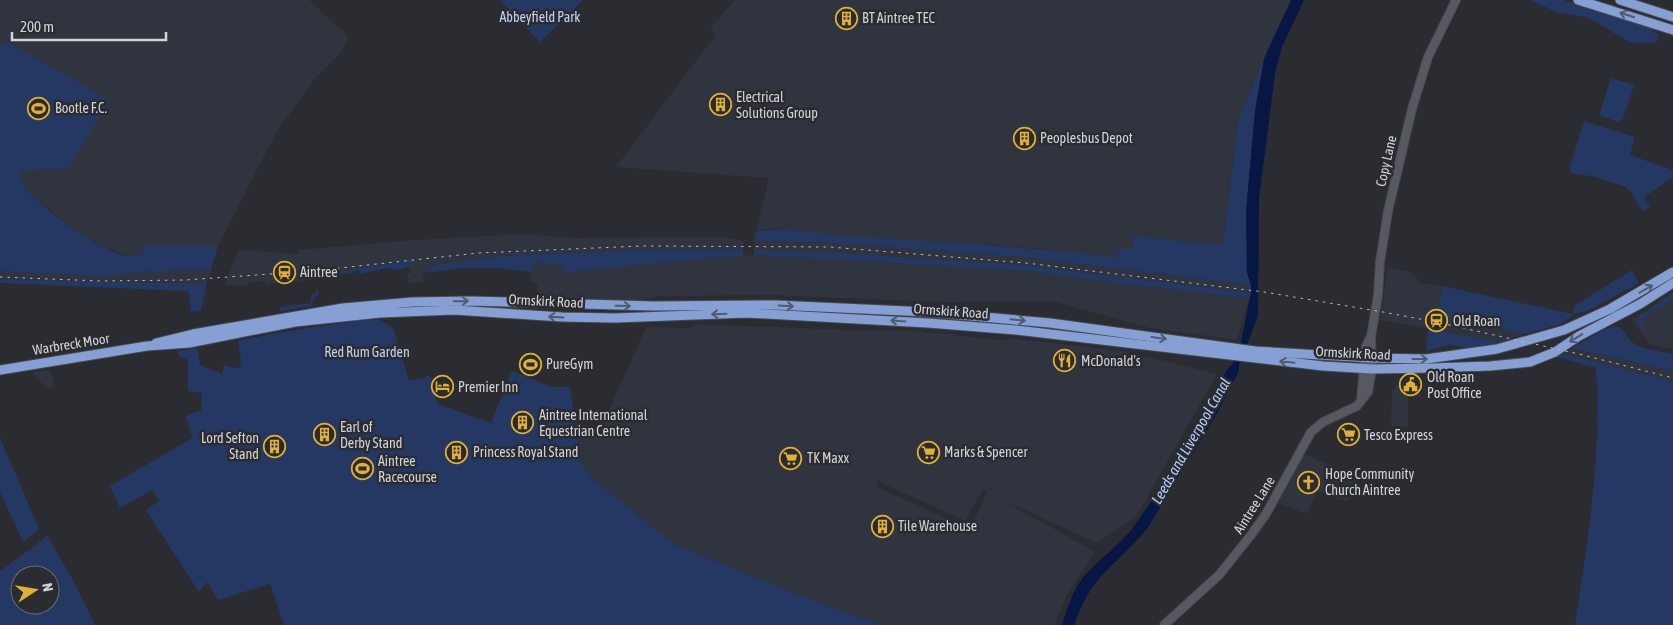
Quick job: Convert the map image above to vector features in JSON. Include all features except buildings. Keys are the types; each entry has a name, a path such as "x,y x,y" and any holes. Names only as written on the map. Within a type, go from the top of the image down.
{"highway":[{"path":"1578,0 1673,30"},
{"path":"1620,0 1673,17"},
{"name":"Ormskirk Road","path":"205,336 343,308 412,302 470,301 634,306 776,305 902,311 1016,320 1106,331 1254,355 1353,368 1368,363 1467,355 1519,344 1582,323 1618,305 1673,272"},
{"name":"Ormskirk Road","path":"1254,355 1299,354 1368,363 1490,366 1530,362 1555,352 1579,336 1640,304 1673,282"},
{"name":"Ormskirk Road","path":"205,336 344,316 414,311 454,310 562,317 615,318 747,313 978,327 1108,341 1228,351"},
{"path":"1106,331 1108,341"},
{"name":"Warbreck Moor","path":"0,370 147,346 171,346 205,336"}],"main road":[{"name":"Copy Lane","path":"1368,363 1366,346 1372,336 1383,236 1407,128 1428,56 1456,0"},
{"path":"1361,401 1368,363"},
{"path":"1361,401 1368,392 1368,363"},
{"path":"1353,368 1357,371 1363,382"},
{"name":"Aintree Lane","path":"1164,625 1219,575 1251,535 1266,514 1311,432 1323,422 1356,406 1361,401"}],"shaded area":[{"path":"0,0 309,0 348,36 341,52 314,79 276,133 218,246 142,246 143,254 128,256 102,246 73,229 27,189 18,171 4,40 0,47"},
{"path":"735,0 1291,0 1268,48 1238,121 1223,245 1133,236 1132,249 1118,257 1022,247 831,235 770,228 756,232 769,178 616,167 715,36 711,27"},
{"path":"525,234 572,238 725,237 744,241 743,249 638,250 499,256 435,265 423,273 424,282 409,283 407,274 411,273 409,267 398,270 387,268 358,274 359,270 348,274 334,275 331,278 266,284 265,281 248,283 248,285 225,285 238,250 298,254 298,250 415,240"},
{"path":"754,241 831,243 1022,257 1251,285 1251,293 1025,265 829,252 754,250"},
{"path":"754,255 1026,271 1249,298 1237,340 1150,328 1055,302 936,302 773,295 657,296 651,299 636,300 565,299 537,297 538,283 530,282 531,264 544,263 563,266 562,273"},
{"path":"1388,267 1411,272 1420,283 1442,286 1438,316 1524,334 1502,342 1380,320"},
{"path":"168,270 211,270 207,282 171,283 0,279 0,271 100,276 148,271 164,273"},
{"path":"1673,292 1673,349 1649,344 1632,320"},
{"path":"694,324 874,331 899,330 1000,340 1015,339 1123,351 1217,374 1136,517 1097,543 997,497 1095,552 1067,595 1054,625 883,625 809,599 674,544 593,479 581,463 578,439 586,429 602,426 646,327 690,328","holes":["876,480 965,521 983,489 987,492 970,529 879,488"]},
{"path":"1572,348 1673,371 1673,381 1562,354"},
{"path":"51,370 54,387 49,390 33,374 35,372"},
{"path":"1406,379 1419,379 1420,396 1408,397 1408,427 1391,426 1392,390"},
{"path":"1304,454 1358,478 1347,501 1317,491 1307,514 1278,503"}],"green space":[{"name":"Abbeyfield Park","path":"500,0 583,0 540,42"},
{"path":"1529,0 1563,0 1652,29 1652,32 1659,34 1657,42 1629,42 1589,18 1557,12"},
{"path":"4,40 109,100 69,168 18,171 27,189 35,198 89,239 116,253 127,256 143,254 142,246 218,246 211,270 168,270 164,273 148,271 100,276 0,271 0,47"},
{"path":"1268,48 1264,59 1255,111 1246,212 1247,273 1251,285 1022,257 831,243 754,241 756,232 778,229 1117,257 1119,249 1132,249 1133,236 1223,245 1238,121"},
{"path":"1611,78 1634,85 1623,119 1619,122 1601,116 1600,113"},
{"path":"1584,121 1635,137 1630,155 1673,170 1673,177 1644,197 1650,207 1642,211 1626,187 1592,176 1572,174 1570,166"},
{"path":"743,249 744,256 562,273 563,266 544,263 531,264 531,272 501,268 464,268 423,273 435,265 499,256 638,250"},
{"path":"754,250 829,252 1025,265 1251,293 1249,298 1026,271 754,255"},
{"path":"416,259 409,266 398,270 387,268 358,274 359,270 348,274 334,275 331,278 330,273"},
{"path":"1632,270 1639,283 1587,311 1573,314 1574,306"},
{"path":"0,279 171,283 207,282 201,311 189,312 191,306 188,291 0,283"},
{"path":"1442,286 1573,314 1572,317 1558,325 1524,334 1438,316"},
{"path":"318,289 319,294 313,300 311,306 280,311 280,307 310,303 312,293 314,294"},
{"path":"1673,293 1673,299 1641,320 1644,327 1641,329 1638,320 1641,315"},
{"name":"Aintree Racecourse","path":"368,319 380,320 393,328 409,381 430,376 438,404 491,423 512,371 552,387 570,387 581,463 593,479 674,544 809,599 883,625 284,625 270,584 218,600 207,582 199,592 146,510 159,501 152,490 120,508 110,486 192,438 186,415 201,411 202,393 188,391 188,360 177,355 178,351 197,348 200,365 222,374 224,365 239,369 241,361 238,341 276,333"},
{"path":"1615,326 1623,330 1635,344 1673,354 1673,371 1572,348 1605,329"},
{"path":"1428,329 1502,342 1470,348 1450,345 1426,351"},
{"path":"1562,354 1673,381 1673,625 1575,625 1593,497 1597,432 1596,368 1557,357"},
{"path":"0,438 39,529 23,542 0,492"},
{"path":"47,535 74,582 95,625 0,625 0,571"}],"water":[{"name":"Leeds and Liverpool Canal","path":"1291,0 1304,0 1282,47 1275,73 1259,199 1258,316 1239,365 1239,371 1217,413 1149,526 1094,585 1084,601 1074,625 1062,625 1071,598 1081,579 1137,522 1184,448 1226,371 1234,362 1241,342 1251,293 1251,285 1247,273 1246,212 1255,111 1264,59"}],"railway":[{"path":"0,277 100,281 186,280 312,271 478,253 642,246 830,247 1026,263 1264,292 1436,322 1579,354 1673,378"}],"place":[{"name":"BT Aintree TEC","path":"846,18"},
{"name":"Electrical Solutions Group","path":"720,105"},
{"name":"Bootle F.C.","path":"39,108"},
{"name":"Peoplesbus Depot","path":"1024,138"},
{"name":"Aintree","path":"284,272"},
{"name":"Old Roan","path":"1437,321"},
{"name":"McDonald's","path":"1065,361"},
{"name":"PureGym","path":"530,364"},
{"name":"Old Roan Post Office","path":"1411,385"},
{"name":"Premier Inn","path":"442,387"},
{"name":"Aintree International Equestrian Centre","path":"523,423"},
{"name":"Earl of Derby Stand","path":"324,435"},
{"name":"Tesco Express","path":"1348,435"},
{"name":"Lord Sefton Stand","path":"275,446"},
{"name":"Princess Royal Stand","path":"457,452"},
{"name":"Marks & Spencer","path":"928,452"},
{"name":"TK Maxx","path":"791,458"},
{"name":"Aintree Racecourse","path":"362,469"},
{"name":"Hope Community Church Aintree","path":"1309,482"},
{"name":"Tile Warehouse","path":"882,526"}],"park label":[{"name":"Red Rum Garden","path":"367,352"}]}
